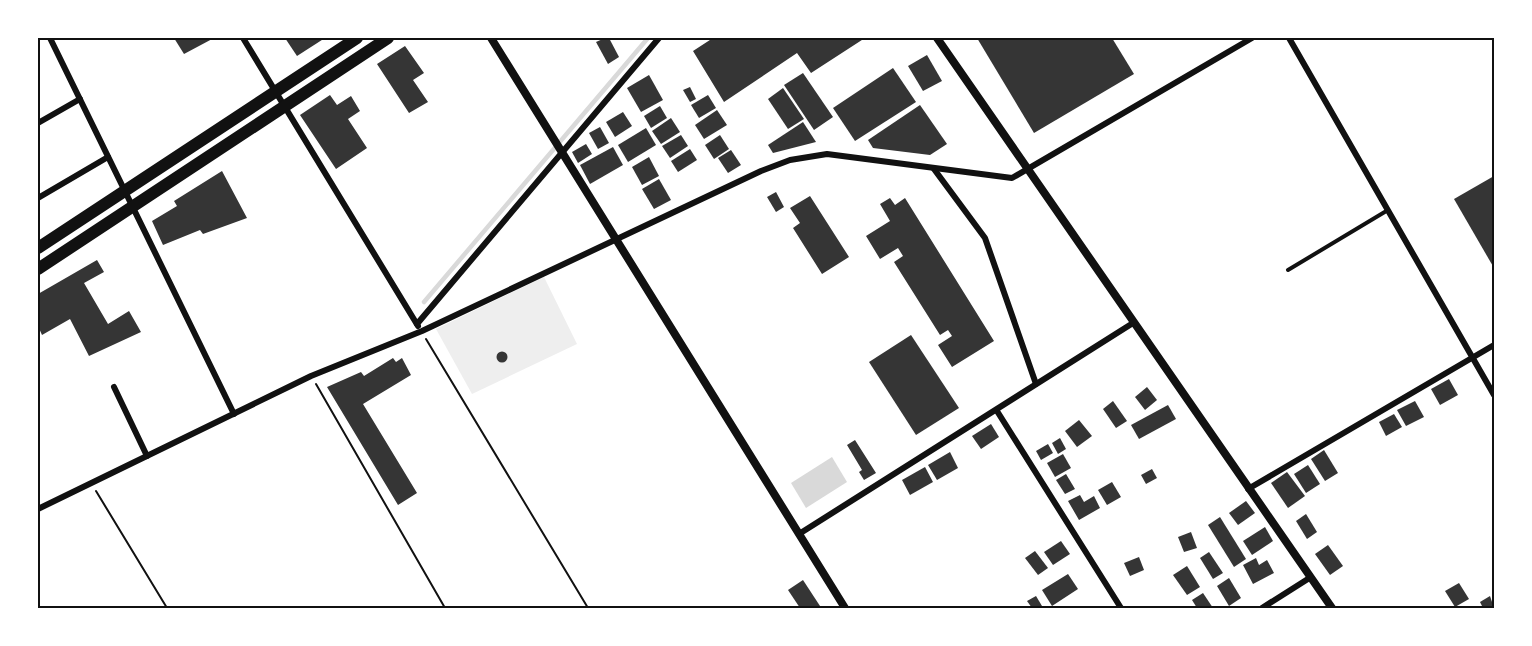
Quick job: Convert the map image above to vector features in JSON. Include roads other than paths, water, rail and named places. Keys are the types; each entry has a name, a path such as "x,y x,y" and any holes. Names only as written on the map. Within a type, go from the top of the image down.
{"highway":[{"path":"38,248 357,38"},
{"path":"38,269 388,38"}],"street":[{"path":"50,38 234,414"},
{"path":"243,38 422,331"},
{"path":"491,38 845,609"},
{"path":"417,324 660,38"},
{"path":"937,38 1332,609"},
{"path":"38,509 311,376 422,331 790,159 826,154 1011,178 1252,38"},
{"path":"1288,38 1494,395"},
{"path":"38,123 80,99"},
{"path":"38,198 108,157"},
{"path":"934,169 985,238 1036,384"},
{"path":"799,534 1133,323"},
{"path":"1248,489 1494,345"},
{"path":"114,387 147,456"},
{"path":"997,411 1121,609"},
{"path":"1263,609 1311,578"}],"lane":[{"path":"1288,270 1388,210"}],"waterway":[{"path":"424,302 648,38"}]}
